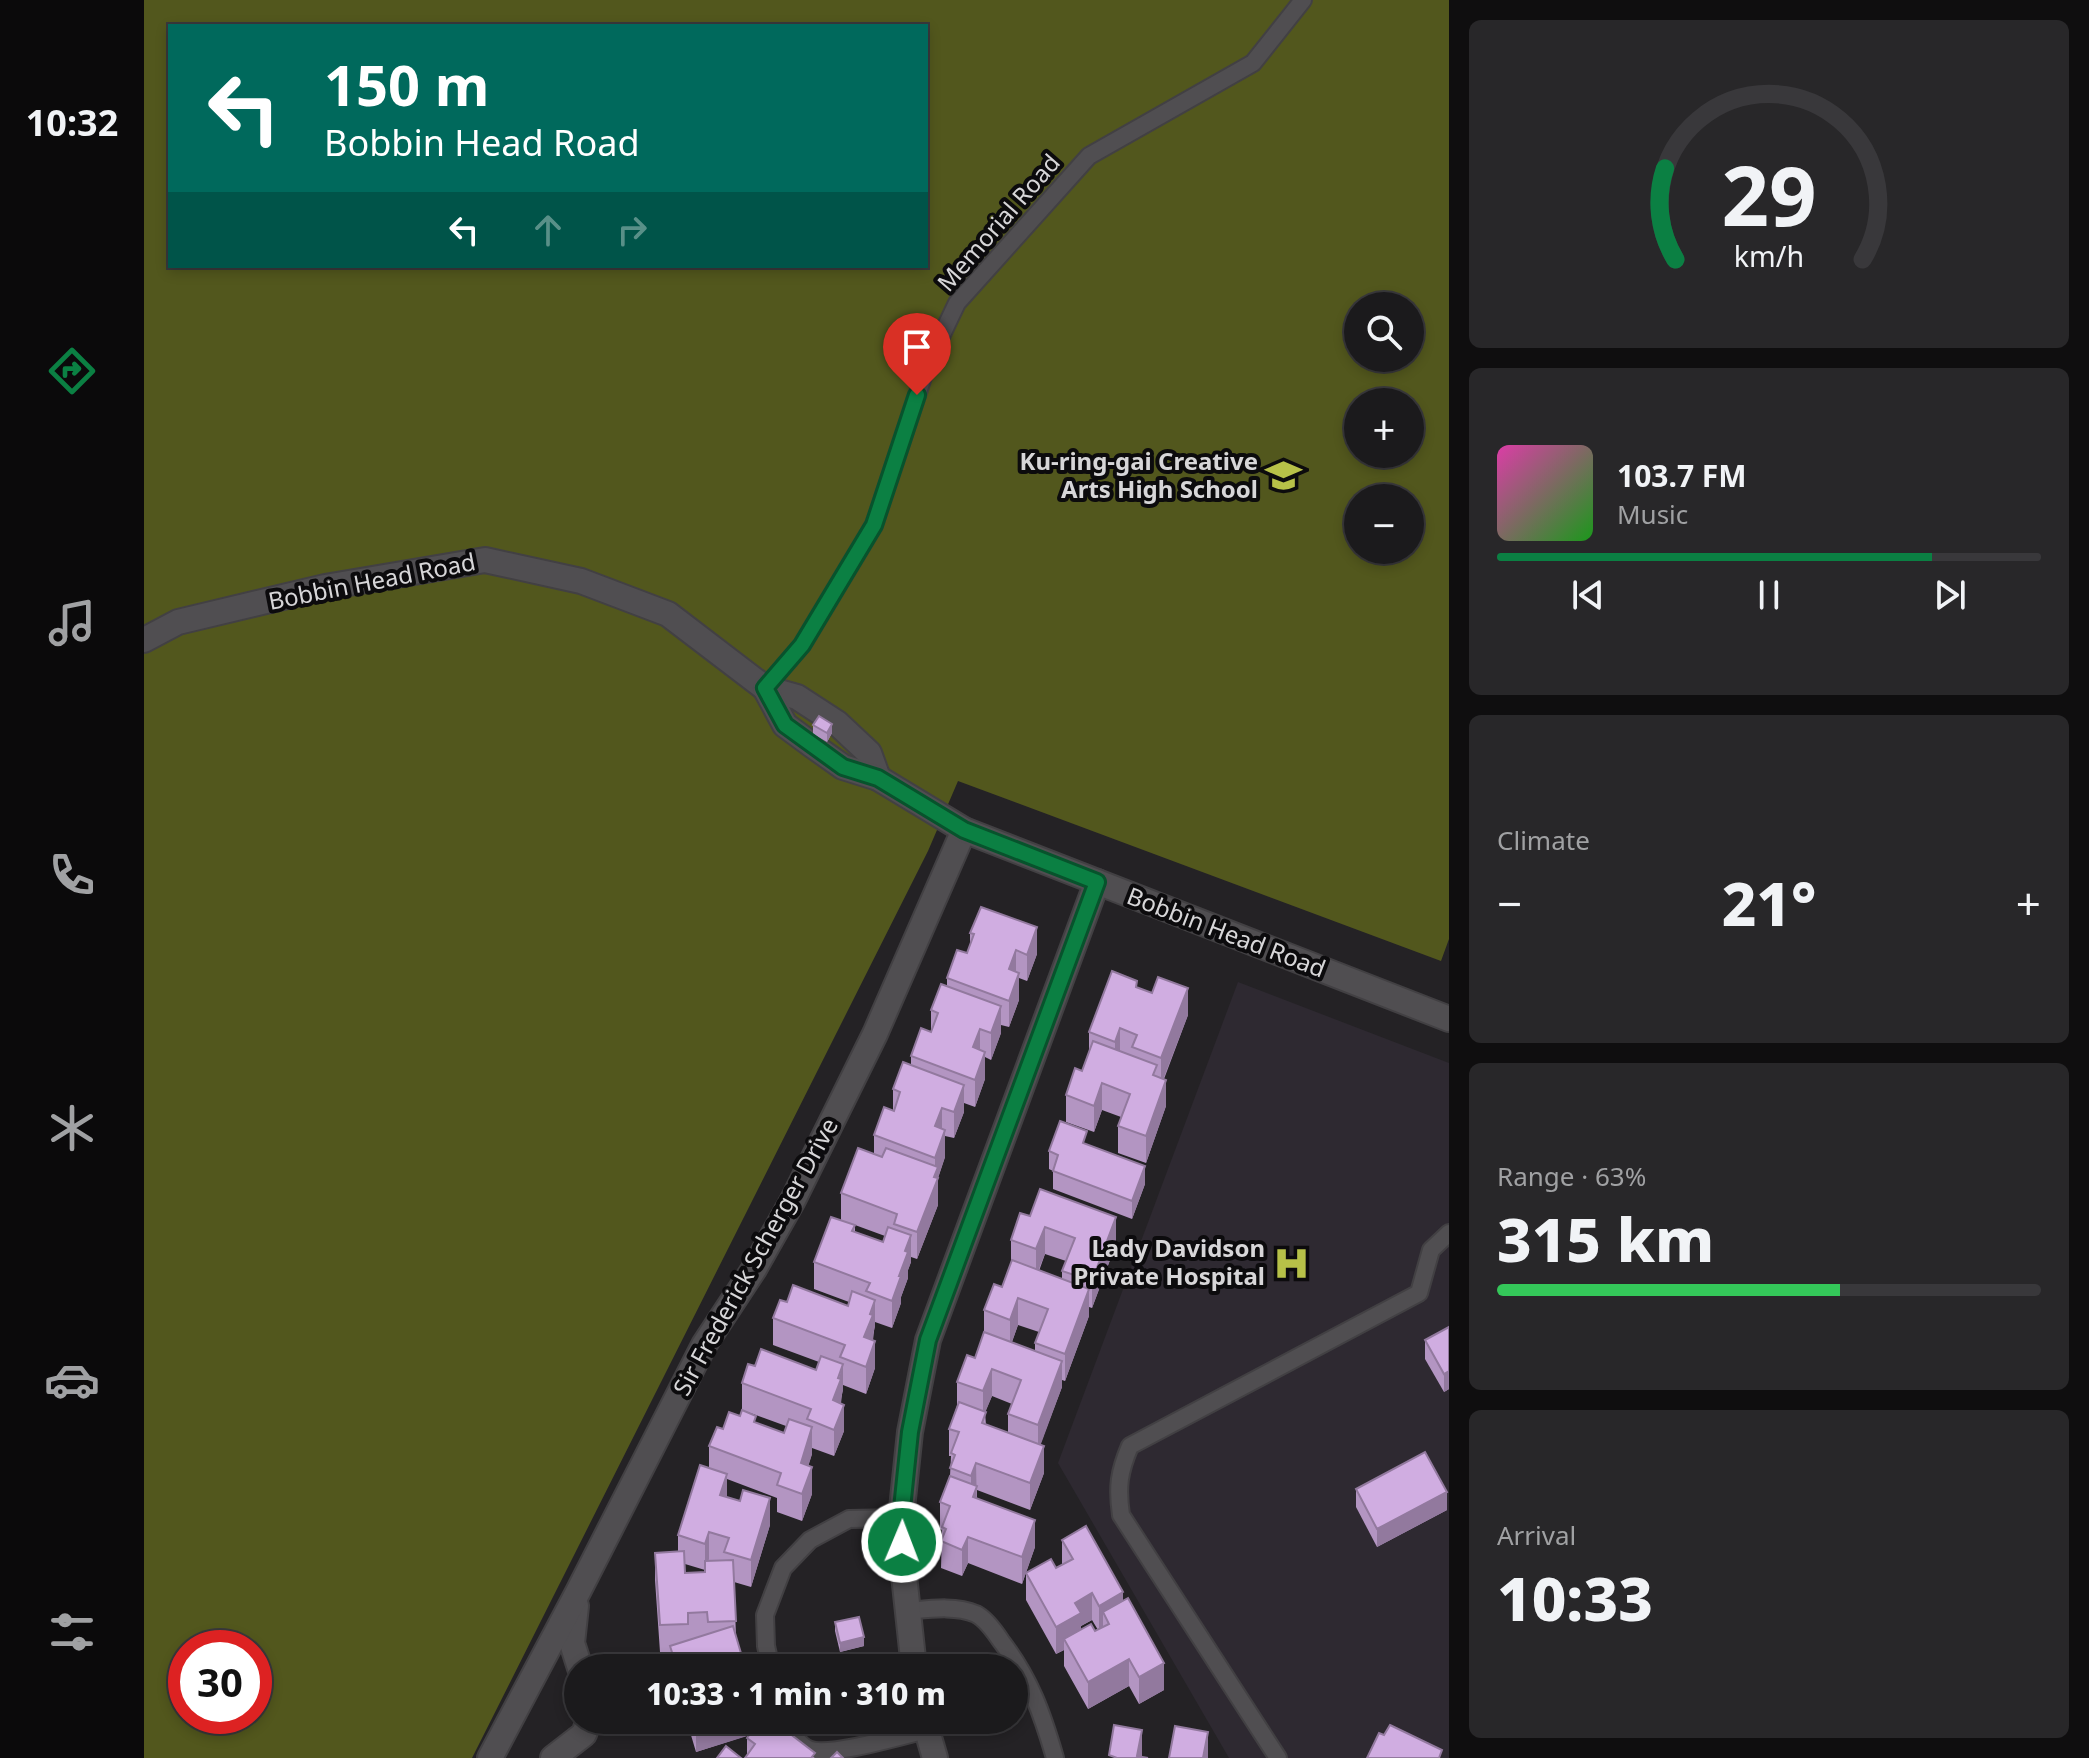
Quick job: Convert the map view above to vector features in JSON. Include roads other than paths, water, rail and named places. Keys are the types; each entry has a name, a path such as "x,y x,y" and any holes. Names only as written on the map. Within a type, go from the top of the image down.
{"street":[{"name":"Bobbin Head Road","path":"144,640 178,622 311,590 485,560 581,581 668,614 765,688 797,697 837,723 869,753 878,778 964,830 1449,1019"},
{"name":"Sir Frederick Scherger Drive","path":"490,1758 704,1345 754,1269 793,1200 875,1034 964,830"},
{"path":"913,1654 901,1518 910,1432 928,1340 1097,882"},
{"name":"Sir Frederick Scherger Drive","path":"576,1654 572,1643 578,1592"},
{"path":"553,1758 584,1734"},
{"path":"928,1734 935,1758"}],"lane":[{"name":"Memorial Road","path":"765,688 802,645 874,525 926,368 957,303 1089,156 1253,63 1303,0"},
{"path":"1278,1758 1121,1515 1118,1494 1121,1468 1130,1446 1419,1293 1431,1250 1449,1233"},
{"path":"768,1654 765,1615 783,1568 810,1540 849,1519 901,1518"},
{"path":"908,1611 946,1608 976,1614 993,1630 1028,1681 1042,1712 1055,1758"},
{"path":"793,1734 807,1749 824,1753 893,1734"}],"place":[{"name":"Ku-ring-gai Creative Arts High School","path":"1284,476"},
{"name":"Lady Davidson Private Hospital","path":"1291,1263"}]}
